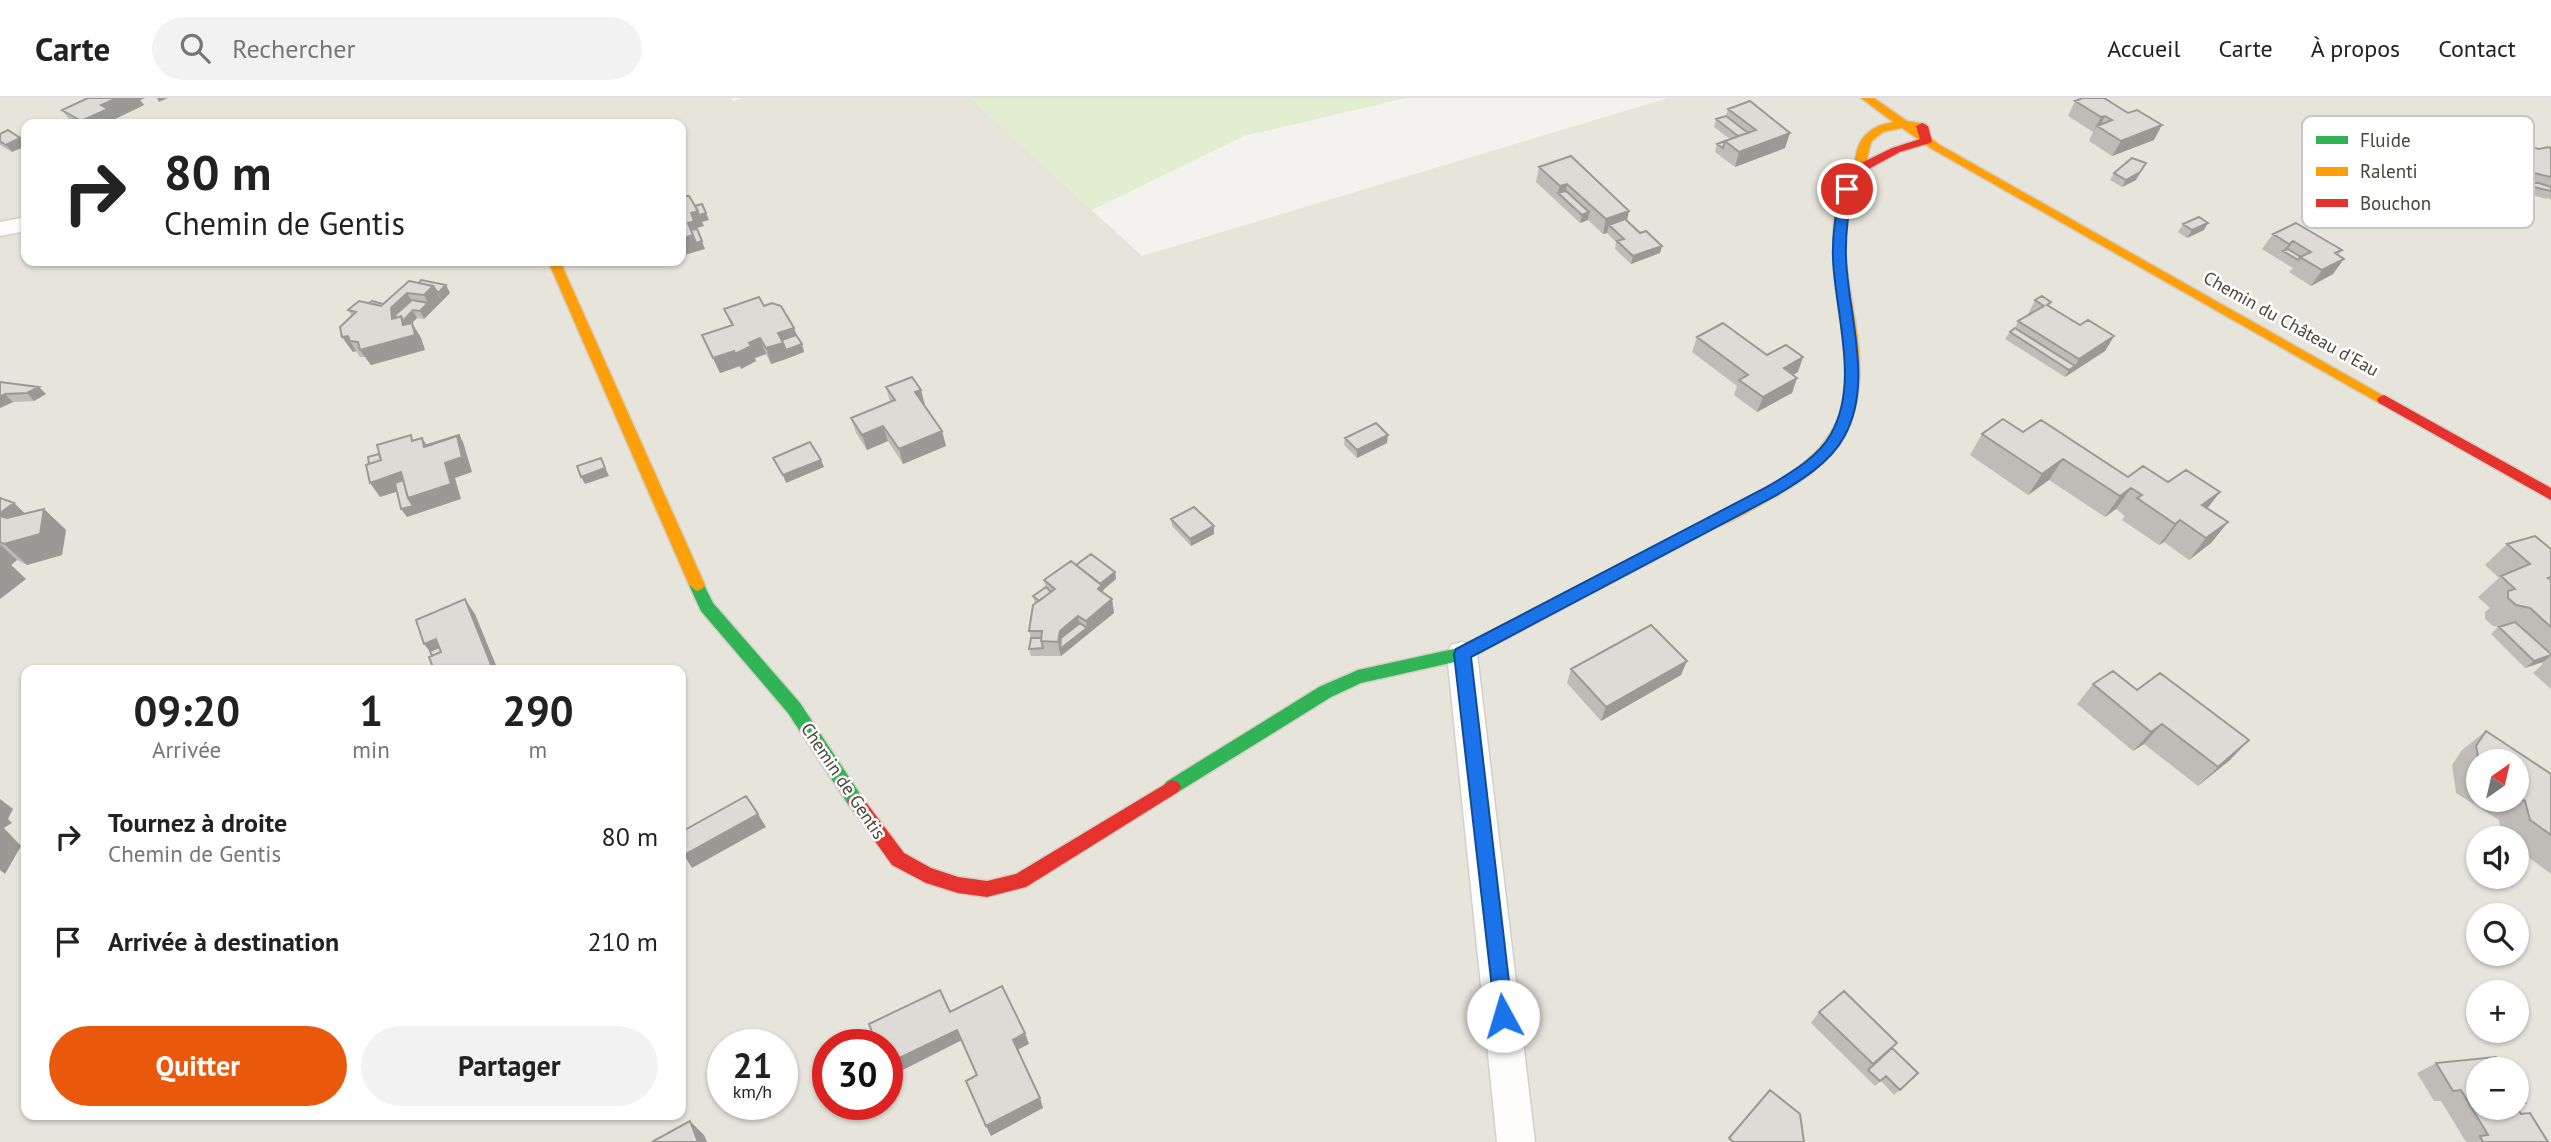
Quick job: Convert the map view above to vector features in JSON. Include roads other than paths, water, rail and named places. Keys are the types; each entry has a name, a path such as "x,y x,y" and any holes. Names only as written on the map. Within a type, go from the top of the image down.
{"street":[{"name":"Chemin du Château d'Eau","path":"1867,98 1896,122 1924,134 2010,187 2551,495"},
{"name":"Chemin du Château d'Eau","path":"1891,98 1924,134"},
{"name":"Chemin de Gentis","path":"556,266 708,607 794,708 871,826 898,859 926,875 958,885 987,889 1020,881 1325,691 1358,677 1462,654 1798,476 1838,436 1850,403 1851,368 1839,260 1839,228 1847,189 1859,169 1866,142 1886,124 1896,122"},
{"path":"1859,169 1924,134"},
{"path":"0,229 21,225"},
{"path":"1462,654 1516,1142"}]}
